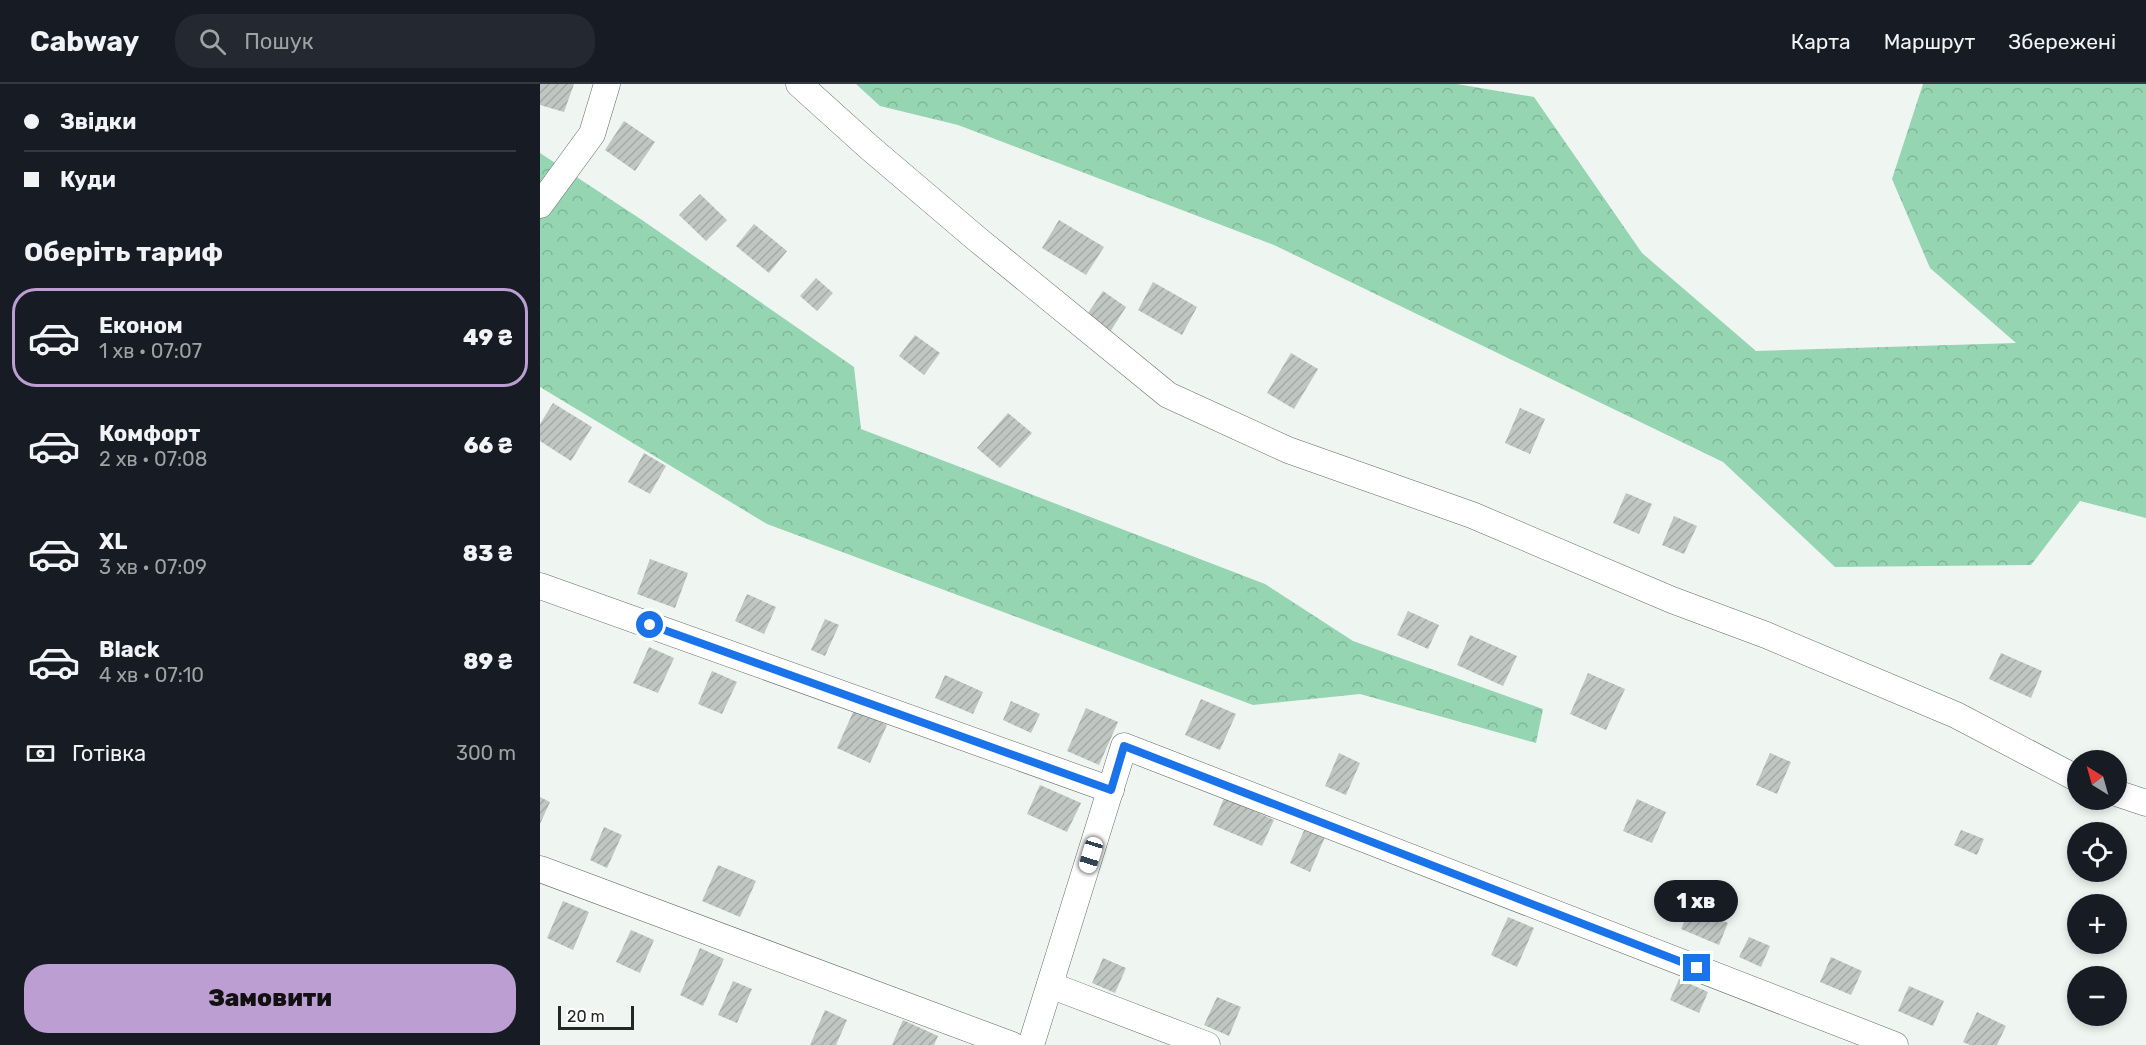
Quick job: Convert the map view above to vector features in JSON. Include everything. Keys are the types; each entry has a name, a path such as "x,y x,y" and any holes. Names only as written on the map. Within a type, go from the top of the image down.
{"street":[{"path":"540,205 592,134 607,84"},
{"path":"799,84 977,239 1168,395 1288,450 1472,515 1672,600 1766,635 1956,714 2067,773"},
{"path":"540,586 1111,790"},
{"path":"1031,1045 1124,746 1895,1045"},
{"path":"2127,797 2146,803"},
{"path":"540,869 1012,1045"},
{"path":"1050,985 1207,1045"}],"green space":[{"path":"856,84 1457,84 1534,97 1642,253 1756,351 2016,343 1930,268 1892,179 1923,84 2146,84 2146,518 2080,501 2031,565 1835,567 1723,462 1274,245 958,125 880,106"},
{"path":"540,153 642,220 854,367 861,429 1265,584 1353,641 1543,709 1536,743 1360,694 1253,705 767,524 540,387"}],"building":[{"path":"540,84 574,84 564,112 540,105"},
{"path":"624,121 655,142 635,171 605,150"},
{"path":"700,194 727,220 706,241 679,215"},
{"path":"1059,220 1104,247 1086,275 1042,248"},
{"path":"754,224 787,251 769,273 736,246"},
{"path":"816,278 833,293 817,311 800,296"},
{"path":"1153,282 1197,307 1182,335 1138,310"},
{"path":"1103,291 1126,307 1110,332 1086,316"},
{"path":"915,335 940,353 924,375 899,356"},
{"path":"1291,353 1318,369 1294,409 1267,393"},
{"path":"553,403 592,427 571,461 540,441 540,424"},
{"path":"1520,408 1545,419 1530,454 1505,443"},
{"path":"1008,413 1032,433 1000,468 977,448"},
{"path":"644,453 666,466 650,494 628,482"},
{"path":"1626,493 1652,504 1639,534 1613,523"},
{"path":"1674,516 1697,526 1684,554 1662,545"},
{"path":"650,559 688,573 675,608 637,594"},
{"path":"747,594 776,607 764,634 735,621"},
{"path":"1408,611 1439,625 1428,649 1397,635"},
{"path":"825,619 839,625 825,656 811,650"},
{"path":"1470,635 1517,656 1503,686 1457,665"},
{"path":"649,647 674,658 658,693 633,683"},
{"path":"2001,653 2042,671 2031,698 1989,679"},
{"path":"712,671 737,682 722,714 698,704"},
{"path":"1588,673 1625,689 1606,730 1570,714"},
{"path":"945,675 983,692 973,714 935,698"},
{"path":"1201,699 1236,714 1220,750 1185,735"},
{"path":"1011,701 1040,714 1031,733 1003,720"},
{"path":"1086,708 1118,722 1099,765 1067,751"},
{"path":"854,710 887,725 870,763 837,748"},
{"path":"1339,753 1360,763 1346,795 1325,786"},
{"path":"1770,753 1791,762 1777,794 1756,785"},
{"path":"1040,785 1081,803 1067,832 1027,814"},
{"path":"540,797 550,802 540,824"},
{"path":"1224,798 1274,820 1262,846 1213,825"},
{"path":"1637,799 1666,812 1652,843 1623,831"},
{"path":"604,827 622,835 607,868 590,860"},
{"path":"1305,828 1325,837 1310,872 1290,863"},
{"path":"1961,830 1984,839 1977,855 1954,845"},
{"path":"718,865 756,881 740,917 702,901"},
{"path":"563,901 589,912 573,950 547,938"},
{"path":"1691,907 1728,923 1719,945 1681,929"},
{"path":"1508,917 1534,928 1517,967 1491,955"},
{"path":"631,930 654,940 640,973 616,962"},
{"path":"1749,937 1770,946 1761,967 1739,957"},
{"path":"700,948 724,959 703,1006 680,995"},
{"path":"1831,957 1862,971 1851,995 1820,982"},
{"path":"1103,958 1126,968 1115,993 1092,983"},
{"path":"1679,979 1708,992 1699,1013 1670,1000"},
{"path":"733,981 752,989 737,1023 718,1015"},
{"path":"1909,986 1944,1001 1933,1026 1898,1011"},
{"path":"1217,997 1241,1007 1229,1036 1204,1025"},
{"path":"825,1010 847,1020 836,1045 810,1045"},
{"path":"1977,1012 2006,1026 1997,1045 1970,1045 1963,1042"},
{"path":"903,1020 938,1036 934,1045 892,1045"}],"route":[{"path":"650,625 1111,790 1124,746 1697,968"}]}
